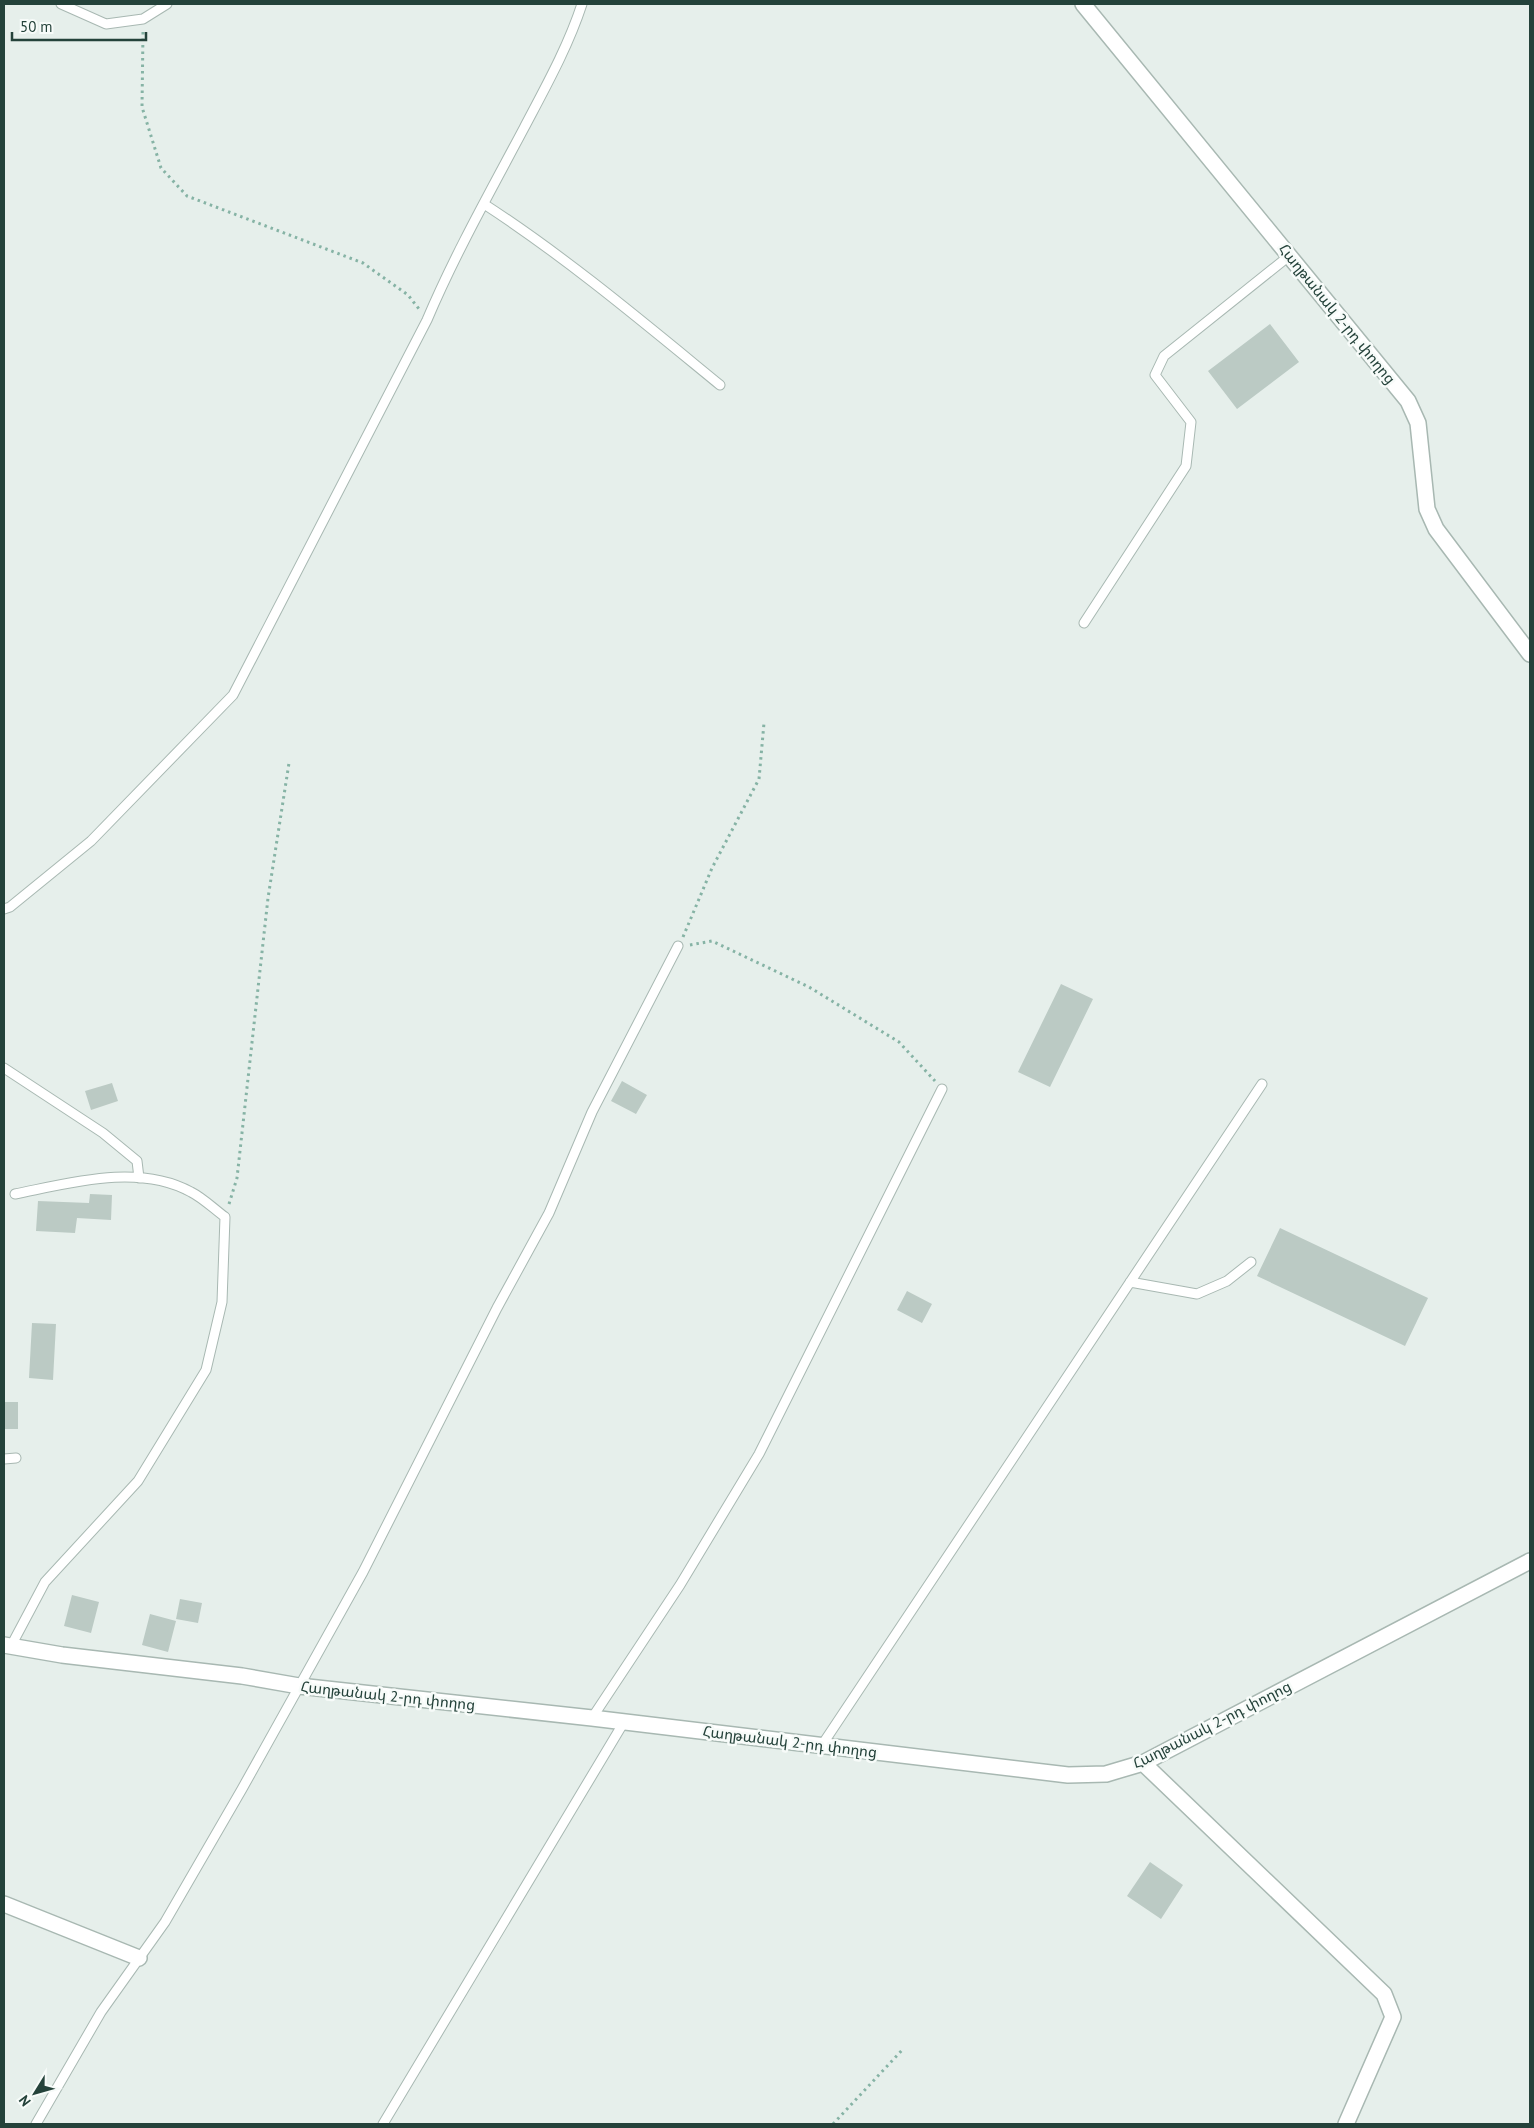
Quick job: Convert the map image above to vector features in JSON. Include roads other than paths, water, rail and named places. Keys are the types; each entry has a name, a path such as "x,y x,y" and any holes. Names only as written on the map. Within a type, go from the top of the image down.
{"street":[{"name":"Հաղթանակ 2-րդ փողոց","path":"1082,4 1408,401 1418,423 1427,509 1436,529 1530,654"},
{"name":"Հաղթանակ 2-րդ փողոց","path":"7,1646 62,1655 197,1670 299,1686 592,1718 1068,1775 1106,1774 1143,1763 1530,1561"},
{"path":"1143,1763 1384,1994 1393,2017 1346,2124"},
{"path":"4,1904 139,1958"}],"lane":[{"path":"61,4 106,24 143,19 167,4"},
{"path":"4,909 10,907 91,841 233,695 427,320 447,273 549,79 575,26 582,4"},
{"path":"484,204 534,236 588,277 720,385"},
{"path":"1084,623 1186,466 1191,422 1155,375 1164,356 1289,256"},
{"path":"36,2124 101,2012 165,1922 363,1572 498,1308 549,1213 592,1112 678,946"},
{"path":"4,1068 103,1133 137,1161 139,1178"},
{"path":"822,1745 1262,1084"},
{"path":"592,1718 680,1585 759,1454 942,1089"},
{"path":"7,1646 45,1582 138,1481 206,1370 222,1302 225,1217 191,1192 161,1180 121,1177 75,1182 15,1194"},
{"path":"1130,1282 1197,1294 1227,1281 1251,1262"},
{"path":"4,1459 16,1458"},
{"path":"383,2124 624,1722"}]}
